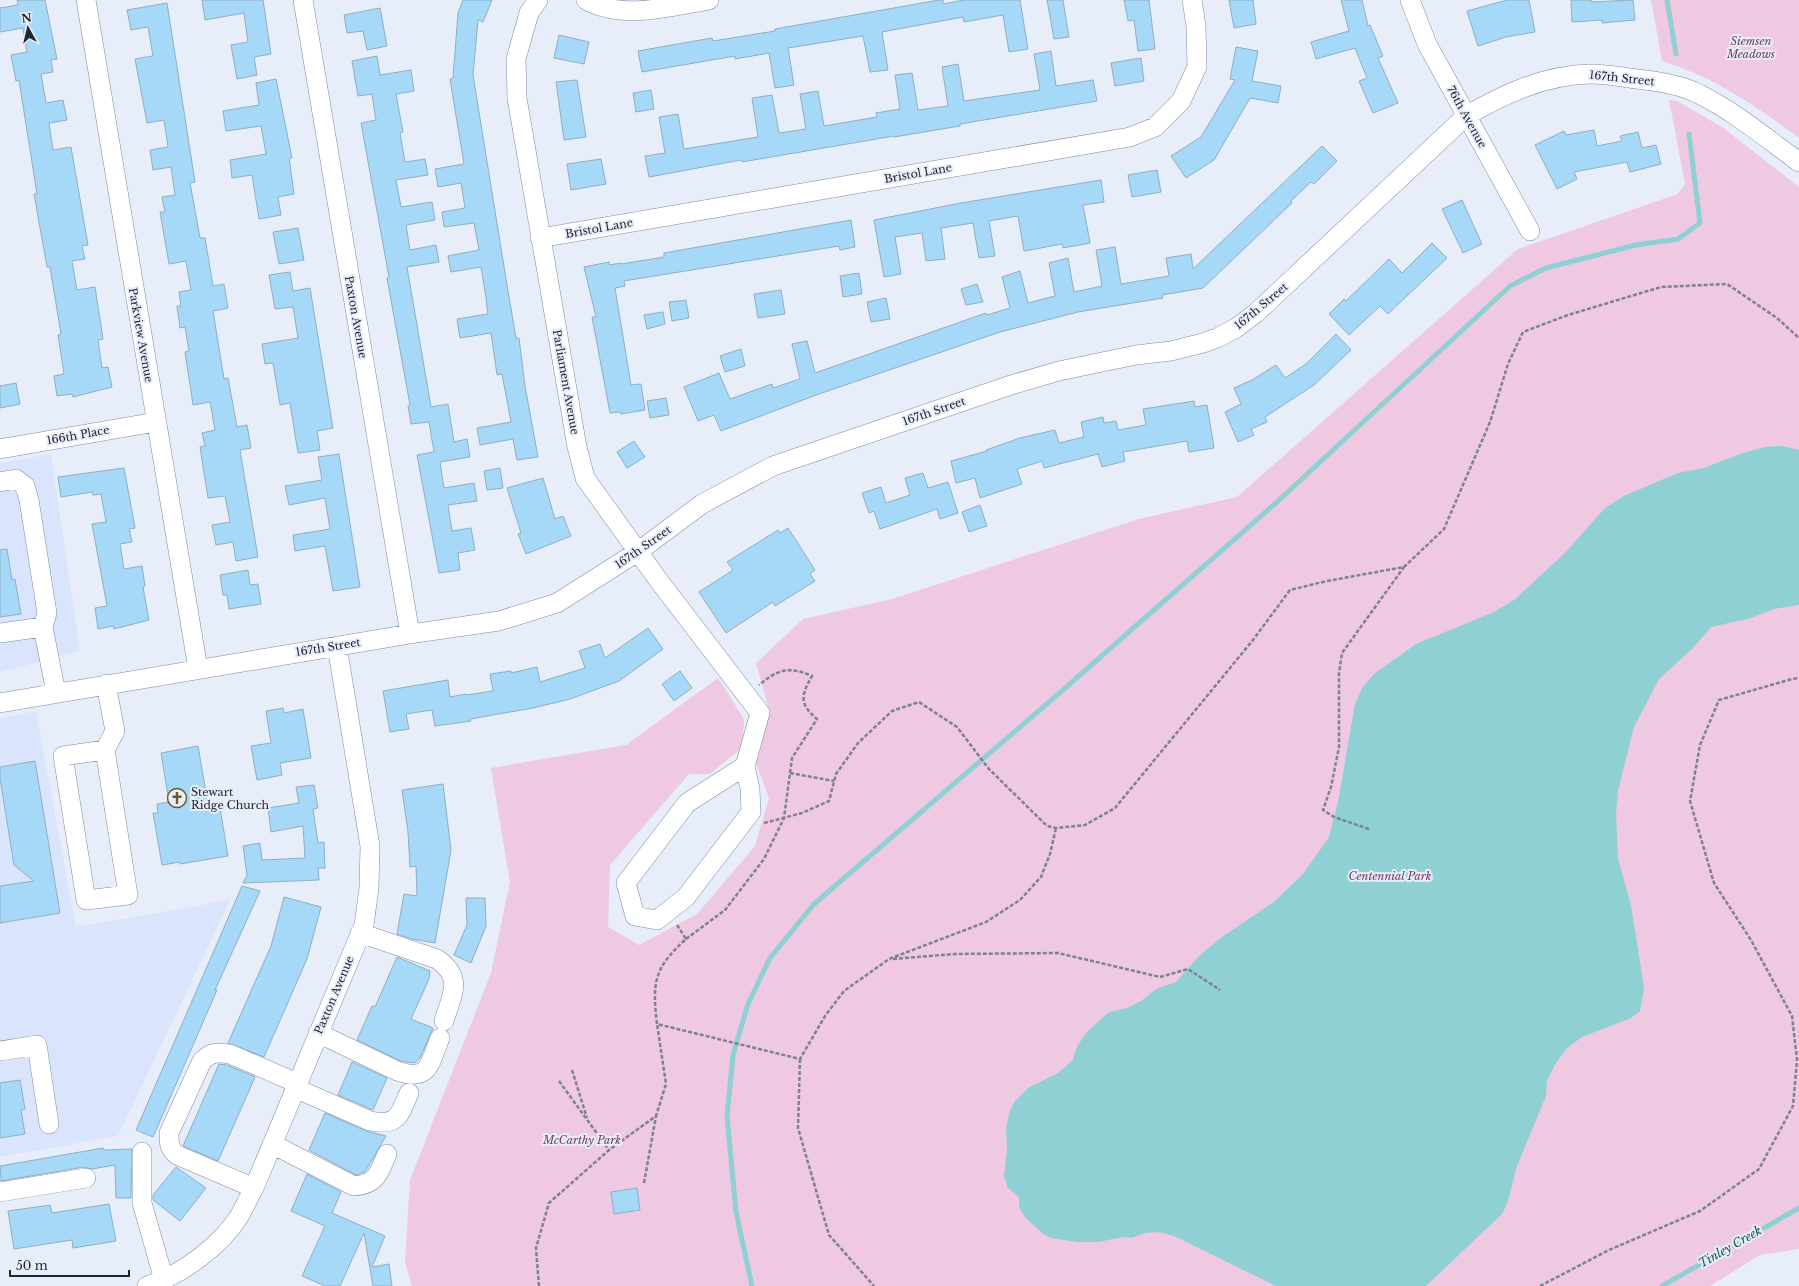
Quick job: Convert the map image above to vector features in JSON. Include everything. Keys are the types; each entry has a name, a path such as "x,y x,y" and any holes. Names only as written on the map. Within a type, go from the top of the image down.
{"street":[{"name":"Parkview Avenue","path":"86,0 198,669"},
{"name":"Paxton Avenue","path":"303,0 410,634"},
{"name":"Parliament Avenue","path":"538,0 529,13 516,59 517,98 577,447 585,478 760,712 745,766"},
{"path":"586,0 611,9 626,11 650,10 709,0"},
{"name":"Bristol Lane","path":"540,238 1130,137 1155,127 1181,101 1197,67 1196,26 1192,0"},
{"name":"76th Avenue","path":"1410,0 1427,44 1530,231"},
{"name":"167th Street","path":"0,703 410,634 500,621 557,603 639,552 702,504 773,466 1010,385 1059,371 1136,355 1171,350 1217,338 1236,328 1256,313 1466,116 1496,98 1522,87 1565,76 1593,74 1655,81 1697,93 1732,113 1799,162"},
{"name":"166th Place","path":"0,449 156,422"},
{"path":"0,482 16,479 25,486 29,500 47,613 43,627 56,693"},
{"path":"0,633 43,627"},
{"name":"Paxton Avenue","path":"146,1286 164,1280 184,1278 221,1239 239,1216 254,1188 364,925 369,888 370,846 337,646"},
{"path":"105,750 63,756 86,900 128,895 105,750 114,731 106,684"},
{"path":"745,766 750,789 751,812 686,896 657,920 635,916 626,883 687,803 745,766"},
{"path":"318,1033 397,1071 410,1075 420,1074 426,1069 442,1029 454,989 454,977 448,966 437,958 360,933"},
{"path":"0,1051 36,1045 49,1124"},
{"path":"254,1188 177,1155 171,1151 169,1133 202,1061 209,1054 218,1052 230,1054 370,1121 383,1123 392,1122 398,1117 409,1093"},
{"path":"272,1144 354,1186 366,1185 375,1179 387,1154"},
{"path":"142,1152 142,1203 164,1280"},
{"path":"0,1192 86,1178"}],"path":[{"path":"1369,829 1334,817 1323,810 1331,787 1339,747 1340,673 1342,653 1404,567 1444,529 1490,422 1508,364 1523,332 1568,315 1661,287 1728,284 1778,318 1799,338"},
{"path":"751,812 762,824 802,813 829,801 836,774 858,744 892,710 919,702 957,727 989,769 1047,826 1056,828 1085,825 1115,808 1253,640 1290,590 1327,581 1404,567"},
{"path":"644,1183 656,1116 666,1084 653,995 661,965 686,939 725,910 764,859 784,818 792,758 817,719 807,710 803,701 806,687 812,676 798,670 790,669 767,678 756,688"},
{"path":"1540,1286 1609,1250 1700,1211 1759,1169 1793,1106 1797,1060 1792,1016 1751,940 1714,883 1690,801 1700,745 1719,700 1799,678"},
{"path":"790,773 834,781"},
{"path":"874,1286 829,1235 798,1128 800,1059 825,1016 844,991 889,959 986,922 1020,900 1041,877 1050,854 1056,828"},
{"path":"667,912 686,939"},
{"path":"889,959 955,954 1058,953 1160,977 1188,969 1220,990"},
{"path":"657,1024 800,1059"},
{"path":"572,1070 587,1120"},
{"path":"559,1082 609,1150"},
{"path":"540,1286 536,1248 549,1203 609,1150 656,1116"}],"shaded area":[{"path":"1782,446 1799,450 1799,605 1774,609 1751,618 1711,627 1693,648 1659,679 1634,727 1618,791 1616,813 1618,859 1631,905 1644,988 1640,1011 1631,1018 1582,1037 1567,1048 1556,1063 1547,1080 1546,1096 1517,1166 1507,1204 1502,1214 1426,1286 1276,1286 1174,1236 1159,1232 1145,1233 1132,1238 1123,1237 1098,1242 1077,1242 1051,1238 1042,1233 1025,1217 1019,1207 1019,1197 1008,1188 1004,1176 1007,1150 1006,1128 1010,1111 1015,1101 1028,1088 1058,1073 1072,1061 1078,1045 1087,1032 1109,1012 1127,1008 1141,1001 1158,988 1176,982 1201,954 1222,937 1274,902 1303,874 1329,837 1338,802 1355,704 1362,688 1374,674 1416,644 1494,612 1514,600 1565,553 1605,508 1624,496 1678,473 1704,468 1740,454 1765,447"},
{"path":"51,454 80,651 0,672 0,463"},
{"path":"36,711 76,927 230,900 118,1136 0,1157 0,718"}],"green space":[{"name":"Siemsen Meadows","path":"1651,0 1799,0 1799,138 1767,115 1717,84 1699,75 1662,61"},
{"name":"Centennial Park","path":"1669,100 1677,101 1722,127 1799,187 1799,1249 1760,1255 1710,1286 412,1286 405,1262 410,1180 491,973 510,882 491,768 626,745 718,678 744,719 743,747 710,774 689,774 610,865 608,927 639,945 697,914 755,846 769,798 755,760 770,713 756,663 803,619 892,599 1139,519 1237,497 1518,249 1678,194 1685,184"}],"building":[{"path":"17,0 45,0 57,59 51,60 53,72 41,74 46,103 63,100 67,120 49,123 53,150 71,147 88,245 82,246 85,259 72,261 77,290 95,287 103,339 98,340 102,368 108,367 112,387 73,397 72,394 57,396 54,376 64,374 58,335 61,334 50,267 47,267 34,194 37,194 19,80 16,81 11,55 27,52 23,28 0,32 0,8 18,5"},
{"path":"202,0 263,0 271,54 254,57 257,75 237,79 231,45 248,42 244,13 205,20"},
{"path":"463,0 492,0 483,22 478,20 473,75 516,338 519,338 525,386 538,457 517,460 513,439 480,445 477,428 511,422 502,374 497,375 491,333 460,338 457,319 488,314 486,298 481,267 451,272 448,256 479,250 474,223 444,227 442,212 465,208 461,183 438,187 435,169 464,164 450,79 453,78 458,13"},
{"path":"943,0 943,4 964,0 1020,0 1028,49 1009,52 1003,15 964,22 963,17 882,32 888,70 870,72 863,36 788,48 794,85 775,88 769,53 735,59 735,56 642,72 638,51 712,38 713,41 775,31 775,29"},
{"path":"1047,0 1063,0 1069,37 1054,39"},
{"path":"1124,0 1149,0 1155,49 1138,51 1134,20 1128,21"},
{"path":"1229,0 1253,0 1256,24 1234,28"},
{"path":"1341,0 1362,0 1368,26 1370,25 1383,56 1378,58 1398,103 1373,113 1359,81 1367,78 1355,48 1316,59 1311,42 1349,31"},
{"path":"1507,0 1529,0 1535,32 1506,37 1478,46 1467,11"},
{"path":"1571,0 1591,0 1591,2 1633,0 1635,20 1602,23 1602,20 1572,22"},
{"path":"167,3 195,182 190,183 200,238 205,238 213,286 224,284 228,308 213,311 224,379 228,378 237,427 247,425 251,448 240,450 258,557 236,561 233,542 216,545 212,525 230,522 225,496 208,498 200,447 205,446 202,433 215,430 210,402 193,405 185,352 189,351 185,327 180,328 177,306 181,306 179,292 191,290 186,261 169,264 160,212 165,212 162,197 175,195 171,167 153,170 150,150 168,147 164,120 147,123 135,59 153,56 148,27 131,30 127,10"},
{"path":"380,8 387,46 367,50 363,31 347,33 344,15"},
{"path":"559,35 589,42 584,64 554,58"},
{"path":"1236,47 1258,51 1252,81 1281,86 1278,103 1250,98 1214,160 1186,178 1171,156 1201,137 1235,80 1230,79"},
{"path":"1051,51 1056,86 1093,80 1097,101 960,124 960,126 742,162 741,160 649,177 645,156 665,153 659,117 678,114 684,149 758,137 752,98 772,95 779,133 806,129 800,94 818,91 824,126 877,117 876,113 900,109 895,75 912,73 918,110 948,106 942,67 958,64 964,101 1040,90 1034,54"},
{"path":"377,56 380,75 411,70 414,91 396,94 403,132 400,133 405,162 425,159 428,175 396,180 401,207 432,202 435,220 406,225 410,250 436,245 439,262 407,267 431,407 448,404 454,442 467,439 470,457 440,462 444,488 474,483 477,501 448,505 452,531 471,528 475,550 458,553 460,570 439,573 417,455 434,452 429,422 411,424 408,406 410,405 387,278 389,277 361,123 376,120 372,94 358,96 352,61"},
{"path":"1141,58 1144,81 1115,86 1111,63"},
{"path":"276,79 292,158 289,158 294,194 278,197 281,215 259,219 252,175 232,178 230,160 266,154 261,126 226,131 223,111 259,105 256,83"},
{"path":"577,80 586,137 564,140 556,82"},
{"path":"651,90 654,109 636,112 633,93"},
{"path":"1594,130 1597,146 1622,141 1620,136 1638,132 1642,148 1656,145 1661,164 1630,172 1627,162 1574,172 1577,179 1557,189 1535,145 1564,131 1566,135"},
{"path":"1322,146 1337,161 1314,184 1311,182 1291,201 1292,203 1203,288 1162,295 1163,298 1078,312 1000,332 819,394 721,431 714,415 698,421 684,387 719,373 730,399 772,384 773,388 800,379 792,344 807,341 815,373 986,313 987,315 1010,308 1002,277 1020,271 1028,303 1055,296 1049,263 1068,258 1074,292 1102,286 1096,250 1115,247 1121,284 1169,276 1166,258 1191,254 1193,269"},
{"path":"601,159 606,184 571,190 567,164"},
{"path":"1157,170 1161,192 1132,197 1128,175"},
{"path":"1101,180 1104,202 1083,205 1090,243 1063,248 1062,244 1024,251 1018,216 989,221 995,256 979,258 973,223 941,228 945,259 926,261 922,233 895,237 901,274 884,277 874,220 961,203"},
{"path":"1462,200 1482,244 1463,253 1442,209"},
{"path":"851,220 855,247 840,250 839,246 624,281 625,286 615,288 631,385 641,384 645,410 621,414 621,412 610,413 592,317 596,317 584,267 609,262 609,265 621,264 664,257 664,253"},
{"path":"298,228 304,260 279,264 273,232"},
{"path":"1432,243 1447,258 1388,314 1380,306 1349,335 1329,314 1344,299 1346,301 1389,259 1402,273"},
{"path":"290,272 293,291 310,288 333,428 317,431 320,450 298,453 290,403 280,405 273,363 265,364 262,344 298,338 293,307 275,309 269,275"},
{"path":"859,273 862,294 843,297 840,276"},
{"path":"977,284 983,302 966,305 961,289"},
{"path":"781,290 785,314 758,318 754,294"},
{"path":"886,298 890,319 871,322 867,302"},
{"path":"686,300 689,318 672,321 669,302"},
{"path":"663,312 665,324 647,329 644,315"},
{"path":"1336,334 1351,350 1314,385 1265,417 1267,422 1251,429 1254,435 1238,442 1225,412 1241,404 1234,388 1252,380 1276,365 1285,378 1306,364"},
{"path":"741,349 745,366 725,372 720,356"},
{"path":"16,383 20,404 0,408 0,386"},
{"path":"666,398 669,415 650,418 647,401"},
{"path":"1194,401 1195,407 1207,405 1214,448 1189,452 1187,441 1123,452 1125,461 1102,467 1098,454 1044,468 1042,461 1017,469 1022,484 980,498 975,478 956,483 951,461 987,451 986,450 1020,438 1055,430 1059,443 1084,437 1081,422 1103,417 1104,423 1116,421 1118,430 1146,425 1143,409"},
{"path":"634,441 645,457 627,468 617,452"},
{"path":"339,454 360,587 333,591 325,546 295,551 293,535 330,529 325,498 289,505 285,486 322,480 318,457"},
{"path":"124,468 135,528 129,529 132,542 120,544 124,569 142,566 145,586 143,587 149,620 114,629 113,626 98,629 95,608 107,606 92,524 106,522 101,494 93,495 92,492 61,497 58,477"},
{"path":"500,468 503,488 487,490 484,471"},
{"path":"923,473 928,488 948,482 958,513 940,519 937,509 880,529 874,511 869,513 862,493 881,487 886,503 910,495 905,478"},
{"path":"543,478 555,519 563,516 571,536 526,554 518,534 521,533 507,488"},
{"path":"980,505 987,526 969,532 962,512"},
{"path":"788,528 815,570 810,574 815,581 775,606 773,602 726,633 699,592 733,570 727,562 778,530 780,533"},
{"path":"7,549 12,580 15,579 21,614 0,617 0,550"},
{"path":"248,570 250,585 258,584 261,604 229,609 227,595 223,595 220,575"},
{"path":"648,628 663,649 619,681 570,699 533,708 470,719 471,721 435,726 432,710 406,714 409,729 390,732 383,691 448,680 450,697 493,691 490,674 511,671 511,673 537,667 540,682 585,668 579,651 600,644 605,658"},
{"path":"680,671 692,688 674,701 662,684"},
{"path":"283,708 284,713 303,709 311,758 280,763 282,775 257,780 251,746 271,743 266,711"},
{"path":"198,746 208,804 219,802 228,856 180,864 180,862 162,865 153,813 158,813 157,804 169,802 161,753"},
{"path":"35,761 60,913 0,923 0,886 34,881 14,865 0,778 0,767"},
{"path":"443,784 451,850 435,943 412,939 397,934 404,894 417,896 416,866 410,867 408,832 402,790"},
{"path":"314,785 318,808 313,809 318,843 324,842 325,868 318,868 319,880 243,883 247,875 243,846 260,843 262,860 305,858 303,826 271,832 268,808 299,803 296,787"},
{"path":"242,886 260,891 215,990 217,990 153,1137 136,1130"},
{"path":"284,897 321,907 307,959 264,1057 228,1043 271,946"},
{"path":"466,898 485,898 486,926 471,963 454,955 467,925"},
{"path":"397,957 430,971 429,979 411,1019 433,1028 420,1058 415,1063 401,1061 357,1040 372,1006 375,1007"},
{"path":"352,1062 387,1078 373,1110 338,1095"},
{"path":"219,1064 227,1065 255,1077 218,1161 183,1146"},
{"path":"20,1080 25,1109 21,1110 25,1134 0,1138 0,1083"},
{"path":"325,1113 366,1131 386,1136 365,1172 356,1175 309,1150"},
{"path":"103,1148 104,1150 132,1149 131,1198 116,1198 115,1165 92,1169 84,1167 1,1181 0,1166"},
{"path":"176,1167 206,1188 180,1221 153,1200 153,1195"},
{"path":"307,1174 341,1192 332,1213 385,1236 372,1267 389,1264 392,1286 373,1286 364,1233 340,1286 325,1286 302,1276 325,1226 291,1211"},
{"path":"637,1188 640,1210 614,1214 611,1192"},
{"path":"109,1204 116,1241 73,1248 72,1240 14,1249 8,1211 50,1205 52,1213"}],"waterway":[{"path":"1667,0 1676,54"},
{"path":"752,1286 736,1212 727,1116 733,1055 748,1004 770,958 814,904 1048,703 1277,502 1510,286 1546,268 1636,245 1678,239 1700,223 1689,134"},
{"name":"Tinley Creek","path":"1662,1286 1799,1208"}],"place":[{"name":"Stewart Ridge Church","path":"177,798"}],"park label":[{"name":"McCarthy Park","path":"582,1140"}]}
